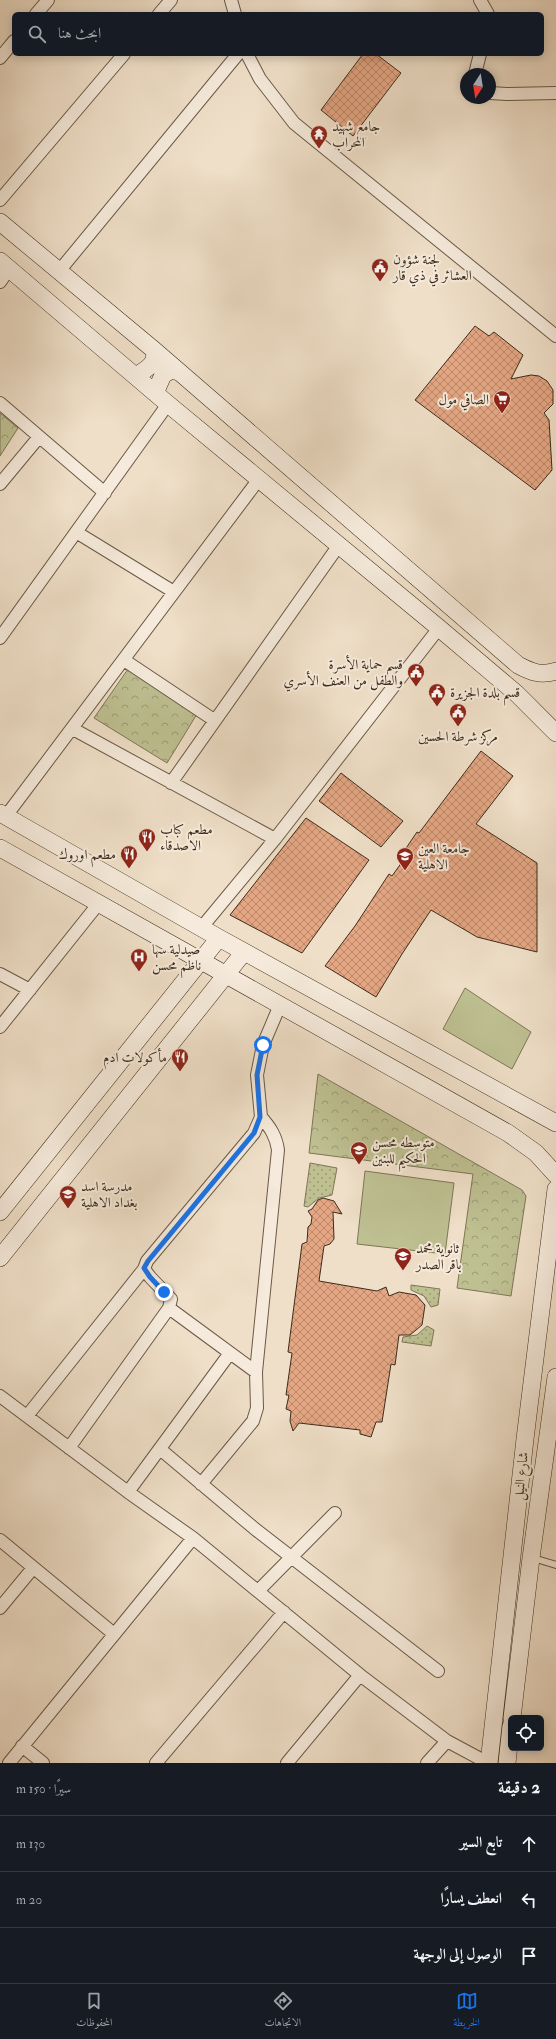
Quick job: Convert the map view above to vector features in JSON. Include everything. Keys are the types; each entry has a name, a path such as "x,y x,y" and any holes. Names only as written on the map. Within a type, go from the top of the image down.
{"main road":[{"path":"0,222 60,270 154,350 518,665 537,674 556,671"},
{"path":"3,271 136,376 439,628 516,694 556,733"},
{"path":"136,376 152,364 155,356 154,350"},
{"path":"155,393 164,375 171,370 179,372"},
{"path":"3,815 202,927 218,938 556,1123"},
{"path":"0,848 513,1136 536,1153 556,1175"},
{"path":"0,1212 218,938"},
{"path":"0,1258 244,952"},
{"name":"شارع النيل","path":"489,1763 525,1439 556,1189"},
{"path":"512,1715 531,1558 551,1444 556,1377"},
{"path":"525,1439 551,1444"},
{"path":"507,1763 508,1751"}],"street":[{"path":"38,12 48,0"},
{"path":"161,12 170,0"},
{"path":"231,0 234,12"},
{"path":"480,0 487,12"},
{"path":"0,58 12,43"},
{"path":"0,200 122,56"},
{"path":"60,270 236,56"},
{"path":"248,56 260,79 294,123 556,336"},
{"path":"476,68 480,56"},
{"path":"496,93 556,93"},
{"path":"0,403 105,493"},
{"path":"0,638 168,404"},
{"path":"2,477 39,437"},
{"path":"3,815 73,730 259,479"},
{"path":"76,532 174,592"},
{"path":"171,783 214,720 339,545"},
{"path":"202,927 275,839 439,628"},
{"path":"124,660 214,720"},
{"path":"73,730 275,839"},
{"path":"0,1027 99,903"},
{"path":"0,974 30,990"},
{"path":"27,1416 148,1261 254,1133 260,1117 257,1075 263,1045 280,1005"},
{"path":"201,1484 253,1421 257,1408 256,1372 278,1150 277,1141 270,1126 260,1117"},
{"path":"69,1448 169,1308 171,1299 150,1277 144,1268"},
{"path":"169,1308 256,1372"},
{"path":"128,1492 230,1353"},
{"path":"0,1396 128,1492 193,1538 259,1590 360,1675 447,1741 489,1763"},
{"path":"160,1450 255,1529 438,1671"},
{"path":"259,1590 335,1512"},
{"path":"8,1763 193,1538"},
{"path":"0,1540 114,1634"},
{"path":"0,1608 33,1568"},
{"path":"156,1763 284,1612"},
{"path":"287,1763 360,1675"},
{"path":"427,1763 447,1741"},
{"path":"22,1746 43,1763"}],"lane":[{"path":"531,1558 556,1565"}],"green space":[{"path":"0,413 18,428 0,456"},
{"path":"128,669 197,714 167,763 94,718"},
{"path":"465,988 531,1032 512,1069 443,1029"},
{"path":"318,1074 522,1190 526,1196 511,1296 457,1288 473,1174 309,1153"},
{"path":"310,1163 337,1168 332,1195 319,1198 308,1207 304,1206"},
{"path":"365,1171 454,1183 445,1254 357,1244"},
{"path":"411,1285 440,1289 438,1305 431,1307 424,1296 411,1290"},
{"path":"427,1326 434,1330 431,1346 402,1342 403,1337 417,1335"}],"building":[{"path":"362,56 379,56 401,73 353,136 321,110"},
{"path":"475,326 489,336 494,332 523,355 511,379 531,375 539,376 547,381 553,390 553,404 544,413 549,420 552,470 535,490 415,400"},
{"path":"481,751 513,776 476,824 537,863 537,952 477,937 431,910 376,997 325,966 355,926 389,874 392,876 402,862 398,860 417,832 419,833"},
{"path":"341,773 403,821 381,847 319,801"},
{"path":"306,818 369,860 302,953 230,915"},
{"path":"323,1198 334,1201 342,1214 333,1212 334,1239 330,1244 324,1246 319,1281 377,1291 386,1287 389,1296 399,1292 416,1295 425,1305 422,1325 410,1335 399,1335 395,1365 391,1364 382,1422 376,1422 371,1437 360,1434 360,1430 299,1423 293,1431 290,1421 291,1411 286,1409 289,1395 286,1395 292,1353 288,1352 302,1244 307,1242 308,1227 311,1224 312,1217 308,1211 312,1209 318,1200"}],"place":[{"name":"جامع شهيد المحراب","path":"319,149"},
{"name":"لجنة شؤون العشائر في ذي قار","path":"380,282"},
{"name":"الصافي مول","path":"502,414"},
{"name":"قسم حماية الأسرة والطفل من العنف الأسري","path":"416,687"},
{"name":"قسم بلدة الجزيرة","path":"437,707"},
{"name":"مركز شرطة الحسين","path":"458,727"},
{"name":"مطعم كباب الاصدقاء","path":"147,852"},
{"name":"مطعم اوروك","path":"129,869"},
{"name":"جامعة العين الاهلية","path":"405,871"},
{"name":"صيدلية سها ناظم محسن","path":"139,972"},
{"name":"مأكولات ادم","path":"180,1072"},
{"name":"متوسطه محسن الحكيم للبنين","path":"359,1165"},
{"name":"مدرسة اسد بغداد الاهلية","path":"68,1209"},
{"name":"ثانوية محمد باقر الصدر","path":"403,1271"}],"route":[{"path":"164,1292 157,1286 144,1268 148,1261 254,1133 260,1117 257,1097 257,1075 263,1045"}]}
